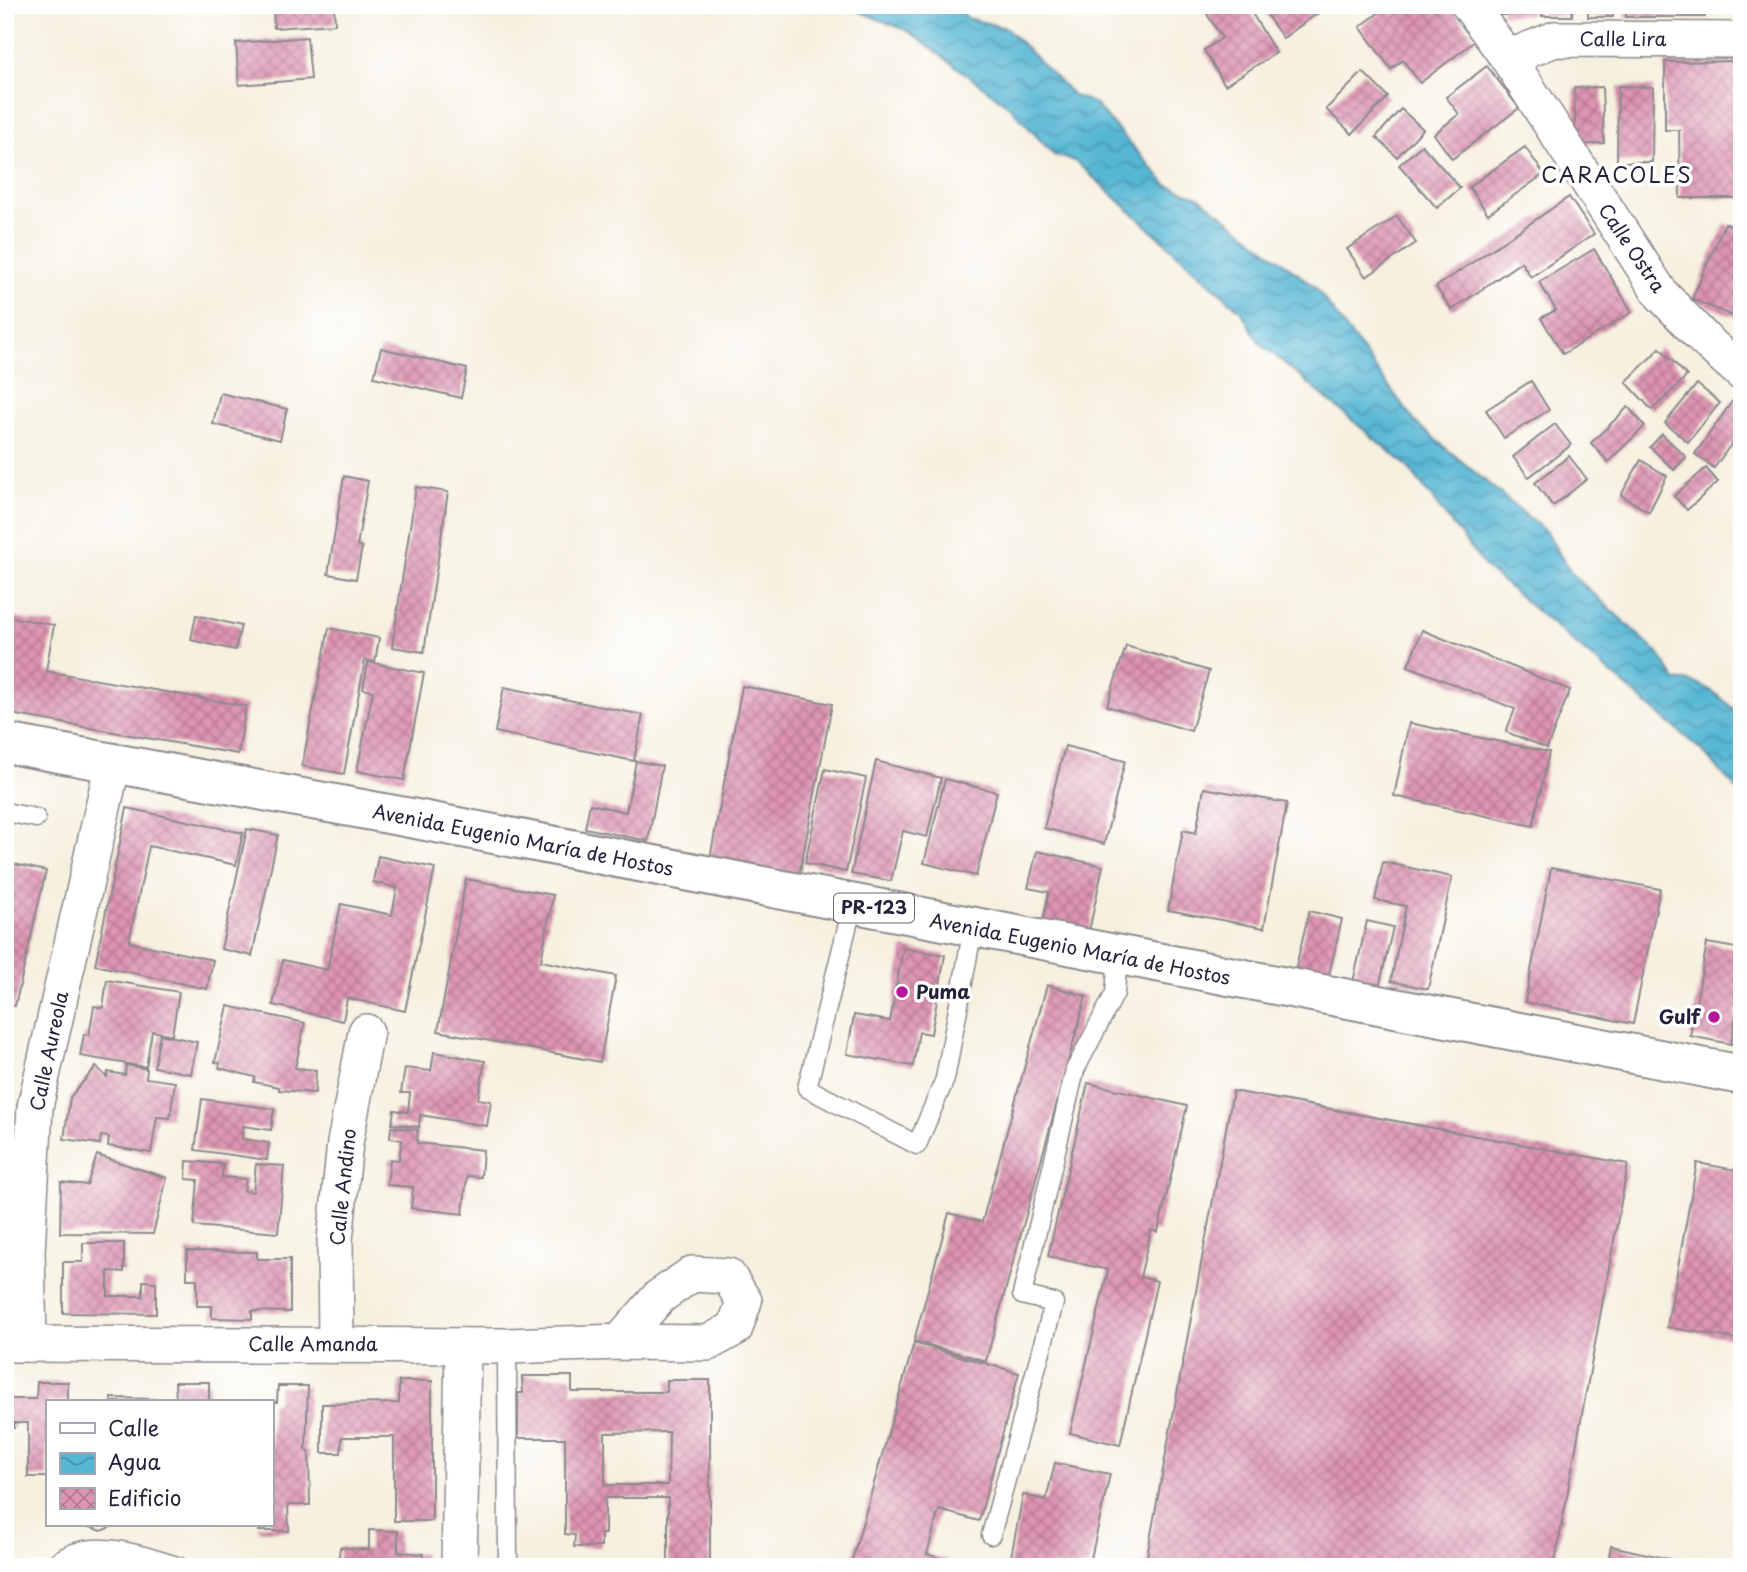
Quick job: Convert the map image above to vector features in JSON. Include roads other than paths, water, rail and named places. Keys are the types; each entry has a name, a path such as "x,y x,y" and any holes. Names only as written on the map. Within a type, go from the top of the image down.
{"main road":[{"name":"Avenida Eugenio María de Hostos","path":"5,743 1742,1075"}],"street":[{"name":"Calle Ostra","path":"1469,5 1508,58 1661,294 1705,340 1742,373"},
{"name":"Calle Lira","path":"1508,58 1555,39 1742,40"},
{"name":"Calle Aureola","path":"17,1344 27,1251 35,1107 113,763"},
{"name":"Calle Andino","path":"336,1344 335,1240 345,1143 366,1032"},
{"name":"Calle Amanda","path":"17,1344 507,1346 620,1342"},
{"path":"459,1567 463,1346"}],"lane":[{"path":"5,812 36,818"},
{"path":"853,904 807,1088 917,1145 946,1079 973,928"},
{"path":"991,1535 1054,1303 1022,1295 1075,1070 1115,993 1118,956"},
{"path":"507,1346 508,1567"},
{"path":"52,1567 90,1547 126,1551 154,1563 180,1567"}],"water":[{"path":"843,5 958,5 967,18 1006,28 1074,96 1094,103 1167,185 1199,197 1315,287 1416,423 1546,532 1571,573 1658,653 1676,681 1704,687 1721,698 1742,718 1742,795 1700,749 1486,568 1407,466 1259,342 1241,311 1075,161 1054,155 1009,106 908,31"}],"place":[{"name":"Puma","path":"902,992"},
{"name":"Gulf","path":"1714,1017"}],"district":[{"name":"CARACOLES","path":"1617,176"}]}
